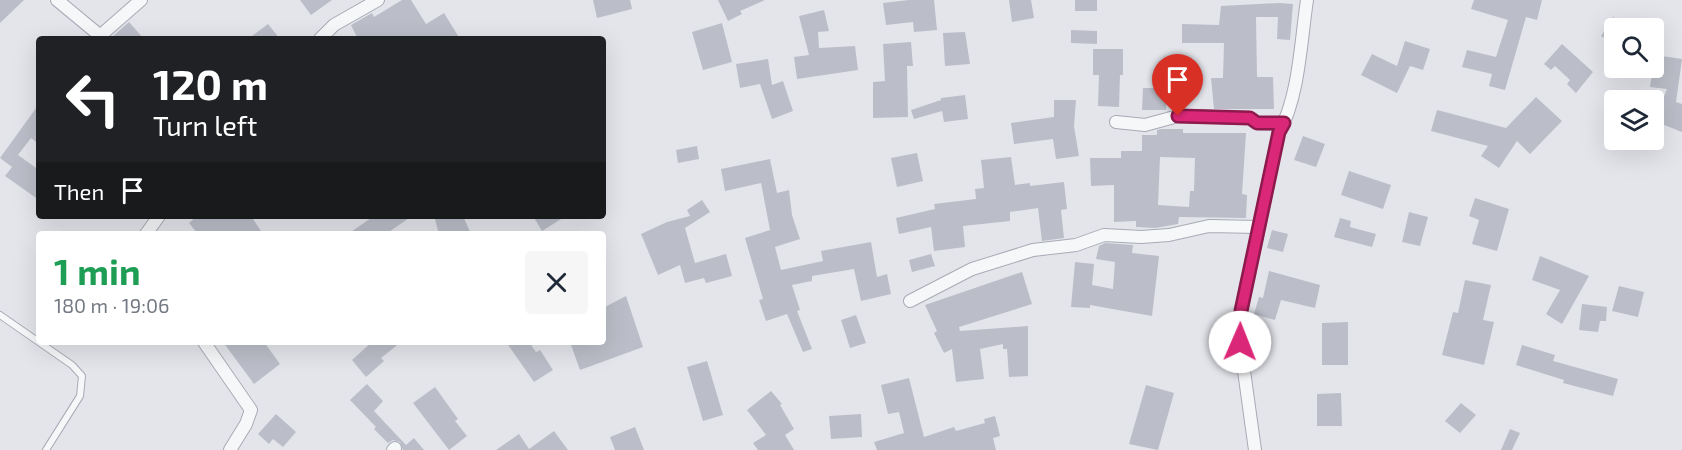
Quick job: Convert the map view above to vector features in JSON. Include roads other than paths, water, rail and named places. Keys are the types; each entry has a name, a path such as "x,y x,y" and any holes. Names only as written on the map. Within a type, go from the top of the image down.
{"street":[{"path":"57,0 102,36"},
{"path":"104,36 141,0"},
{"path":"323,36 334,26 378,0"},
{"path":"1255,450 1240,342 1241,311 1279,132 1284,123 1296,75 1307,0"},
{"path":"1116,123 1145,125 1178,116 1250,118 1257,123 1284,123"},
{"path":"910,301 972,269 1033,250 1076,245 1104,235 1141,237 1169,235 1209,226 1258,226"},
{"path":"206,345 251,410 246,424 230,450"}],"lane":[{"path":"0,315 36,340"},
{"path":"43,345 72,365 82,376 80,396 46,450"}]}
